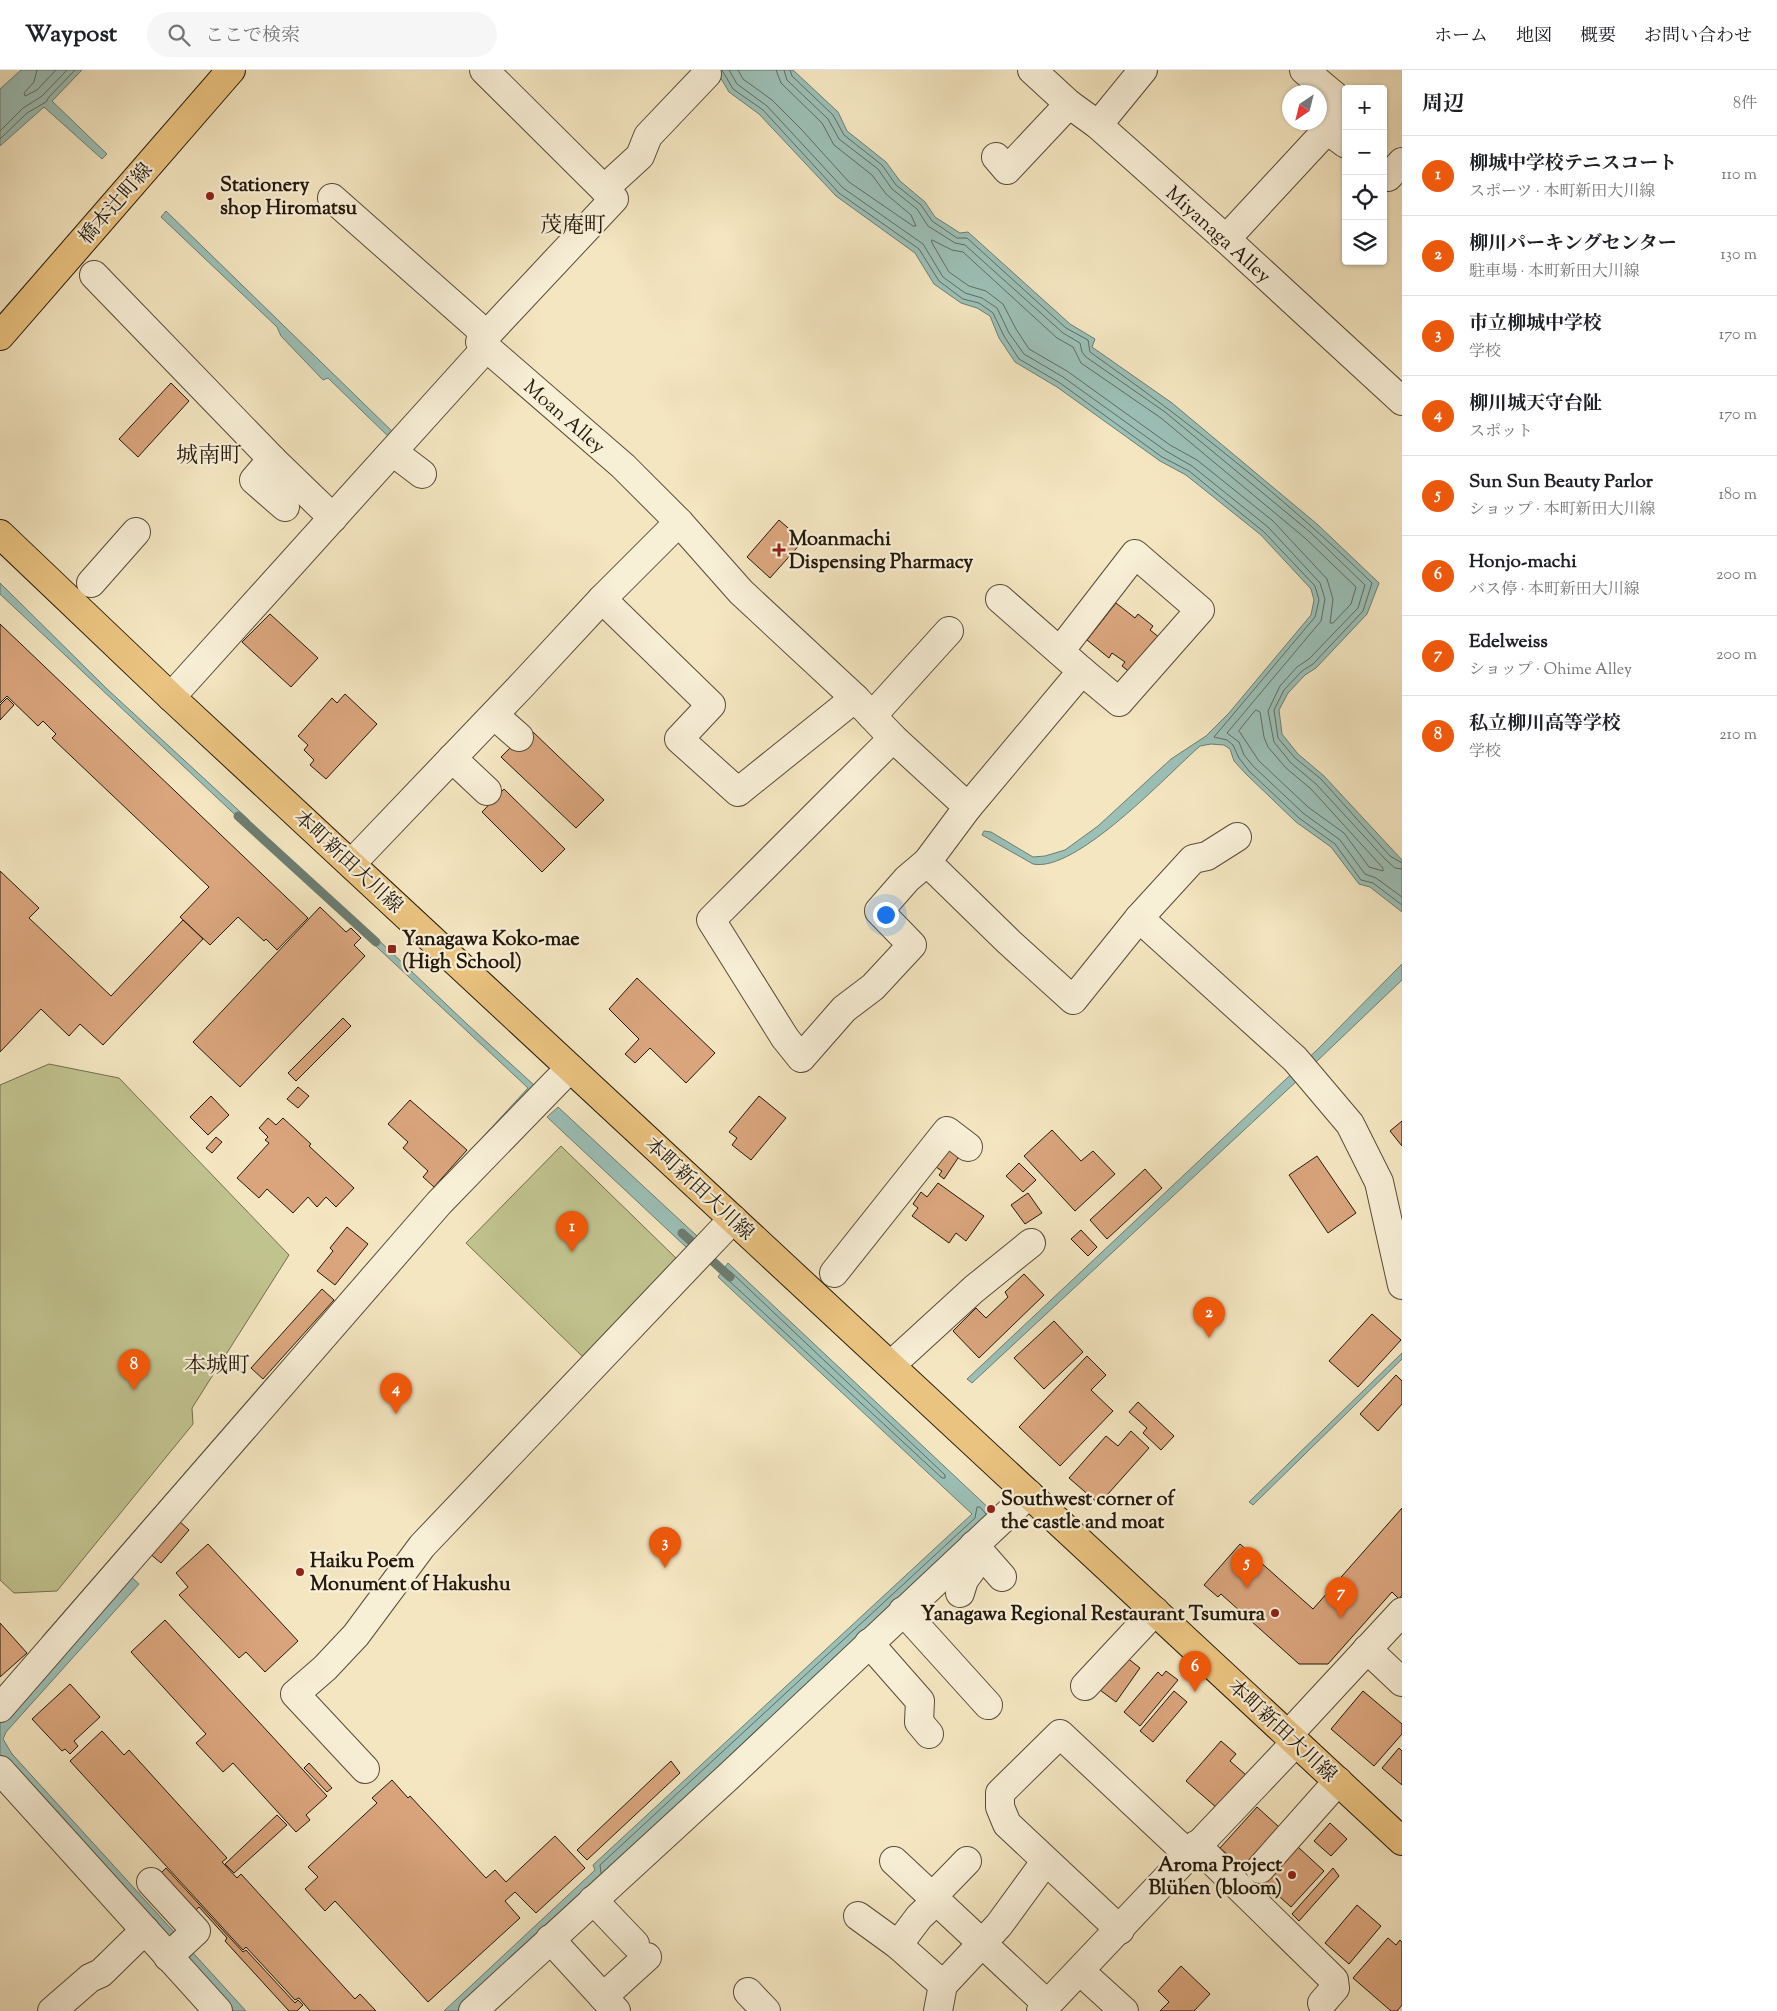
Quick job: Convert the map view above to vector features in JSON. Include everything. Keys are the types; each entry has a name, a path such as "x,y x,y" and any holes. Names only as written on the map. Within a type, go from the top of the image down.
{"main road":[{"name":"橋本辻町線","path":"0,336 231,70"},
{"name":"本町新田大川線","path":"0,534 171,697 352,863 1402,1841"}],"street":[{"path":"484,70 609,194"},
{"name":"Miyanaga Alley","path":"1032,70 1069,104 1098,125 1226,239 1402,401"},
{"path":"1098,125 1143,70"},
{"path":"1226,239 1336,137 1342,102 1304,70"},
{"path":"171,697 393,452 640,156 648,136 707,74"},
{"path":"996,157 1007,170 1069,104"},
{"name":"Moan Alley","path":"332,198 484,342 623,466 679,522 741,592 863,707 892,738 968,807"},
{"path":"94,274 272,459 333,518"},
{"path":"444,373 484,342"},
{"path":"393,452 422,474"},
{"path":"272,459 254,480 285,507"},
{"path":"352,863 602,599 679,522"},
{"path":"91,583 136,532"},
{"path":"1000,599 1082,671 1119,702 1200,610 1135,554 1060,651"},
{"path":"602,599 711,705 679,739 738,792 863,707 949,631"},
{"path":"892,738 711,920 785,1038 802,1058 844,1009 873,987 912,945 879,911 927,862 968,807 1082,671"},
{"path":"494,715 519,737"},
{"path":"452,758 487,791"},
{"path":"927,862 1009,942 1074,1000 1139,918 1193,859 1207,856 1237,837"},
{"path":"1139,918 1295,1059 1350,1124 1379,1182 1402,1285"},
{"path":"0,1708 439,1204 570,1068"},
{"path":"834,1273 947,1131 968,1147"},
{"path":"365,1769 295,1694 325,1668 356,1635 422,1546 733,1219"},
{"path":"890,1365 974,1289 1031,1244"},
{"path":"473,2011 728,1778 903,1611 978,1550 1029,1494"},
{"path":"978,1550 1002,1577"},
{"path":"960,1593 978,1550"},
{"path":"903,1611 988,1705"},
{"path":"1085,1686 1155,1611"},
{"path":"894,1861 982,1942 1044,2008 1120,1930 1402,1612"},
{"path":"869,1643 920,1701 919,1722 930,1734"},
{"path":"1367,1650 1402,1682"},
{"path":"1120,1930 1045,1862 1007,1824 1000,1807 1000,1793 1060,1734 1321,1966 1334,1980 1335,1988 1322,2003"},
{"path":"0,1770 145,1930 177,1949 218,2011"},
{"path":"1260,1869 1338,1781"},
{"path":"898,1945 919,1917 932,1895 967,1861"},
{"path":"858,1916 898,1945 940,1998 982,1942 999,1925 1045,1862"},
{"path":"151,1882 196,1931 177,1949"},
{"path":"544,1945 609,2007 641,1951 593,1900"},
{"path":"52,2011 90,1978 101,1973 145,1930"},
{"path":"1080,1971 1124,2011"}],"green space":[{"path":"49,1064 119,1078 289,1255 192,1408 193,1424 57,1591 14,1593 0,1580 0,1085"},
{"path":"561,1146 678,1260 584,1358 466,1243"}],"water":[{"path":"21,70 82,70 52,101 107,154 102,159 44,107 0,146 0,89"},
{"path":"716,70 793,70 838,112 847,131 886,162 900,181 925,202 935,217 960,233 968,232 1070,324 1095,339 1092,347 1172,403 1317,524 1379,583 1367,614 1316,668 1305,675 1288,693 1279,710 1282,734 1298,754 1324,776 1402,860 1402,912 1370,887 1359,884 1331,847 1296,822 1246,774 1234,761 1230,749 1224,745 1211,744 1200,746 1144,798 1096,838 1073,853 1051,863 1033,864 982,835 984,831 991,832 1033,857 1045,856 1065,850 1098,826 1171,759 1206,736 1229,713 1311,615 1314,600 1311,589 1261,535 1186,475 1160,461 1057,387 1015,362 999,338 990,316 977,308 961,303 934,284 915,253 836,196 759,114 729,92"},
{"path":"166,211 398,437 393,441 328,378 323,380 281,336 277,327 161,217"},
{"path":"0,583 106,688 249,820 246,825 0,594"},
{"path":"369,931 534,1085 531,1091 422,1203 528,1088 365,936"},
{"path":"1402,964 1402,980 1316,1062 1362,1123 1386,1167 1400,1215 1402,1241 1313,1066 972,1383 967,1379 1319,1048"},
{"path":"558,1107 697,1236 686,1247 547,1117"},
{"path":"728,1263 995,1514 460,2011 444,2011 595,1870 593,1865 972,1514 718,1277"},
{"path":"1402,1353 1402,1359 1253,1505 1249,1502"},
{"path":"269,1376 274,1378 46,1642 43,1636"},
{"path":"128,1574 139,1584 6,1732 3,1739 12,1754 246,2011 231,2011 0,1758 0,1721"}],"building":[{"path":"171,383 189,401 138,457 119,439"},
{"path":"779,520 803,541 770,578 747,557"},
{"path":"1116,603 1135,618 1138,614 1153,626 1150,630 1160,638 1132,674 1122,666 1125,662 1112,653 1109,658 1087,640"},
{"path":"270,614 318,658 291,687 242,642"},
{"path":"0,624 308,918 277,950 266,939 264,941 238,917 210,945 180,917 209,887 52,738 56,734 43,721 38,726 7,696 0,703"},
{"path":"345,694 377,724 326,779 310,765 314,760 304,750 308,745 298,736 332,698 337,703"},
{"path":"7,698 14,705 0,720 0,705"},
{"path":"533,732 604,800 576,828 501,757 517,741 521,745"},
{"path":"504,789 565,849 542,872 482,812"},
{"path":"0,871 39,908 29,918 111,996 183,920 203,939 103,1045 80,1024 69,1036 41,1009 0,1052"},
{"path":"320,907 346,932 351,928 361,938 354,945 365,956 240,1087 193,1042"},
{"path":"637,978 715,1053 686,1083 650,1048 635,1063 625,1054 639,1039 609,1009"},
{"path":"343,1018 351,1026 296,1081 288,1073"},
{"path":"298,1087 309,1096 298,1108 287,1099"},
{"path":"211,1096 229,1115 208,1135 190,1117"},
{"path":"759,1096 786,1118 751,1160 732,1145 737,1138 729,1132"},
{"path":"410,1100 467,1150 434,1187 423,1177 428,1171 403,1148 408,1142 388,1124"},
{"path":"268,1118 276,1125 283,1118 311,1144 309,1146 354,1188 336,1207 326,1197 317,1207 308,1197 293,1213 267,1189 259,1198 237,1178 269,1143 265,1140 268,1137 259,1128"},
{"path":"1402,1121 1402,1146 1390,1131"},
{"path":"1052,1130 1081,1161 1093,1151 1115,1174 1075,1211 1024,1156"},
{"path":"216,1137 222,1142 212,1153 206,1148"},
{"path":"946,1146 960,1155 944,1179 939,1175 942,1171 933,1165"},
{"path":"1317,1156 1356,1213 1328,1233 1289,1175"},
{"path":"1019,1163 1036,1180 1023,1192 1006,1176"},
{"path":"1145,1169 1162,1188 1107,1239 1090,1220"},
{"path":"938,1183 984,1216 966,1241 956,1233 949,1243 912,1216 918,1208 913,1204 921,1192 927,1197"},
{"path":"1028,1193 1042,1213 1025,1224 1011,1205"},
{"path":"347,1227 368,1244 335,1285 317,1271 333,1251 330,1248"},
{"path":"1081,1230 1097,1247 1088,1256 1071,1239"},
{"path":"1024,1274 1044,1295 979,1358 953,1331 976,1308 986,1318 1008,1297 1005,1292"},
{"path":"322,1289 334,1300 263,1379 251,1368"},
{"path":"1372,1314 1401,1340 1358,1387 1329,1361"},
{"path":"1054,1321 1083,1352 1044,1389 1014,1358"},
{"path":"1087,1356 1106,1375 1091,1390 1113,1411 1060,1466 1019,1427"},
{"path":"1396,1375 1402,1381 1402,1404 1378,1431 1360,1414"},
{"path":"1138,1402 1174,1436 1161,1450 1143,1433 1147,1428 1129,1412"},
{"path":"1131,1431 1149,1448 1099,1504 1069,1478 1106,1436 1118,1446"},
{"path":"1402,1508 1402,1595 1399,1599 1392,1592 1328,1664 1299,1664 1221,1594 1218,1597 1204,1585 1240,1544 1313,1609"},
{"path":"178,1520 189,1530 161,1563 149,1553"},
{"path":"208,1544 298,1641 265,1672 246,1652 239,1658 179,1595 188,1587 176,1573"},
{"path":"165,1620 327,1796 306,1815 310,1820 296,1832 233,1763 223,1772 196,1743 206,1734 131,1652"},
{"path":"0,1623 27,1653 0,1677"},
{"path":"1121,1653 1140,1668 1116,1702 1096,1687"},
{"path":"1166,1671 1178,1680 1140,1726 1124,1712 1158,1672 1162,1676"},
{"path":"70,1684 100,1717 74,1741 78,1746 70,1754 65,1749 62,1751 32,1719"},
{"path":"1174,1691 1187,1702 1153,1742 1140,1731"},
{"path":"1363,1691 1402,1724 1402,1734 1374,1766 1331,1729"},
{"path":"102,1731 124,1755 129,1750 227,1858 222,1862 237,1878 241,1874 355,1999 360,1994 376,2011 310,2011 299,1998 295,2000 246,1947 243,1950 70,1761"},
{"path":"1221,1741 1236,1754 1230,1761 1246,1775 1217,1808 1186,1781"},
{"path":"1399,1748 1402,1751 1402,1785 1382,1768"},
{"path":"671,1761 680,1773 587,1860 577,1850"},
{"path":"309,1763 332,1788 327,1792 304,1768"},
{"path":"392,1780 408,1798 410,1796 486,1878 495,1870 506,1882 555,1836 585,1868 536,1913 515,1892 505,1901 520,1918 428,2002 335,1901 325,1911 305,1889 318,1877 308,1867 377,1803 372,1798"},
{"path":"1257,1807 1279,1827 1243,1868 1220,1848"},
{"path":"277,1815 287,1825 234,1873 225,1864"},
{"path":"1330,1823 1347,1839 1331,1856 1314,1841"},
{"path":"1298,1847 1324,1871 1291,1907 1260,1879"},
{"path":"166,1868 243,1952 246,1950 295,2003 298,2000 303,2005 297,2011 289,2011 225,1941 227,1938 199,1907 189,1917 155,1879"},
{"path":"1333,1868 1339,1876 1299,1921 1292,1914"},
{"path":"1357,1905 1381,1926 1349,1964 1325,1943"},
{"path":"1388,1938 1396,1945 1400,1940 1402,1942 1402,2005 1397,2011 1391,2011 1353,1978"},
{"path":"1181,1966 1210,1994 1194,2011 1160,2011 1169,2002 1158,1991"}],"waterway":[{"path":"238,816 376,942"},
{"path":"682,1233 730,1277"}],"place":[{"name":"Stationery shop Hiromatsu","path":"210,196"},
{"name":"Moanmachi Dispensing Pharmacy","path":"779,550"},
{"name":"Yanagawa Koko-mae (High School)","path":"392,949"},
{"name":"柳城中学校テニスコート","path":"572,1252"},
{"name":"柳川パーキングセンター","path":"1209,1338"},
{"name":"私立柳川高等学校","path":"134,1390"},
{"name":"柳川城天守台阯","path":"396,1414"},
{"name":"Southwest corner of the castle and moat","path":"991,1509"},
{"name":"市立柳城中学校","path":"665,1568"},
{"name":"Haiku Poem Monument of Hakushu","path":"300,1572"},
{"name":"Sun Sun Beauty Parlor","path":"1247,1588"},
{"name":"Yanagawa Regional Restaurant Tsumura","path":"1275,1613"},
{"name":"Edelweiss","path":"1341,1618"},
{"name":"Honjo-machi","path":"1195,1692"},
{"name":"Aroma Project Blühen (bloom)","path":"1292,1875"}],"district":[{"name":"茂庵町","path":"573,224"},
{"name":"城南町","path":"209,454"},
{"name":"本城町","path":"217,1364"}]}
